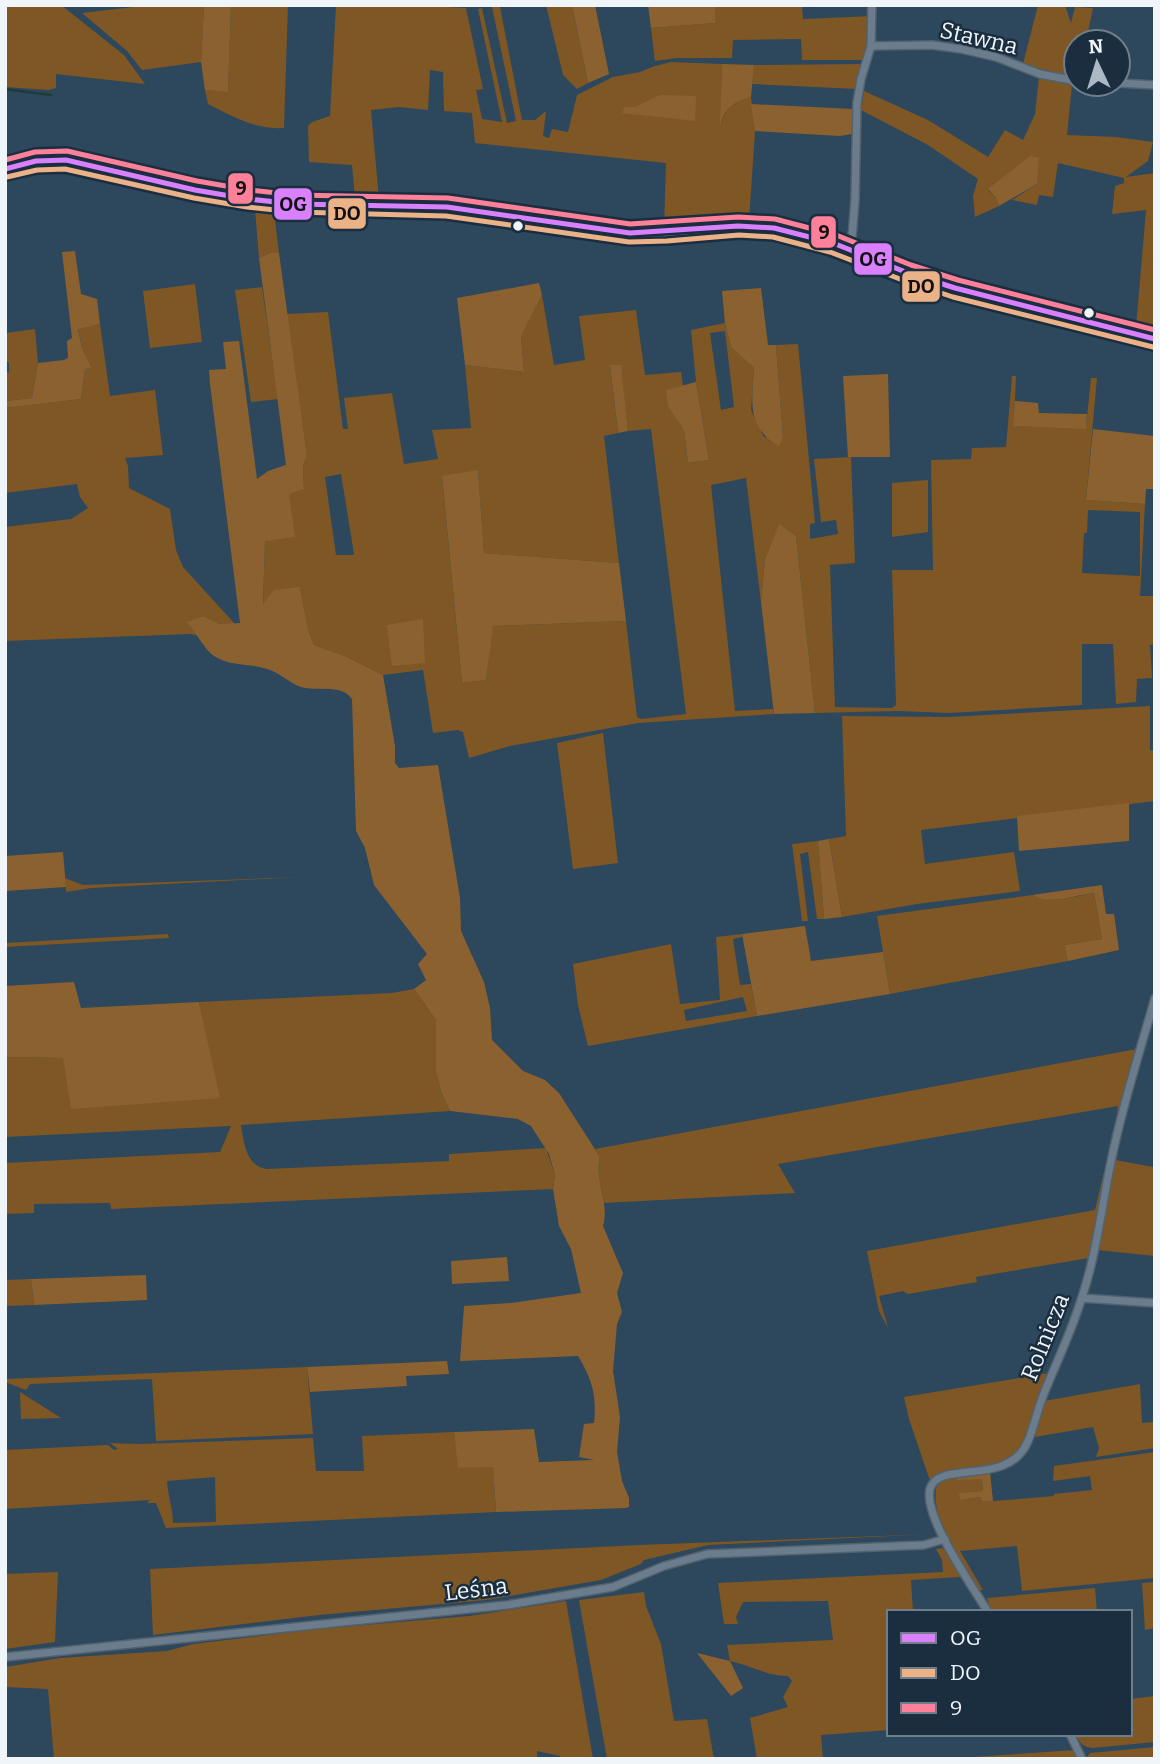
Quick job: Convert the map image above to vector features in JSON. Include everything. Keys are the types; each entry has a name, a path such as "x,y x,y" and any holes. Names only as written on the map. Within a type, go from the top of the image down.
{"street":[{"path":"851,250 857,103 860,79 871,46 872,5"},
{"name":"Stawna","path":"871,46 961,49 1062,78"},
{"path":"1132,84 1155,85"},
{"path":"5,169 36,161 66,160 248,199 298,204 406,203 445,206 631,233 749,225 772,227 811,235 928,280 1155,339"},
{"name":"Rolnicza","path":"987,1610 945,1539 932,1506 931,1485 943,1476 1004,1467 1019,1457 1030,1439 1041,1400 1082,1298 1125,1097 1155,998"},
{"path":"1082,1298 1155,1303"},
{"name":"Leśna","path":"5,1657 507,1605 613,1587 664,1566 707,1554 924,1545 945,1539"},
{"path":"1071,1736 1082,1759"}],"shaded area":[{"path":"5,5 61,5 124,55 145,84 56,74 56,88 49,90 5,87"},
{"path":"150,5 204,5 201,62 142,70 127,51 82,13"},
{"path":"204,5 231,5 228,92 205,90 201,62"},
{"path":"231,5 288,5 284,128 254,124 208,104 205,90 228,91"},
{"path":"336,5 466,8 483,89 476,90 482,119 502,122 478,9 482,8 507,123 516,121 492,7 500,7 522,120 535,120 546,111 543,136 549,138 552,129 568,132 577,95 613,77 671,62 722,64 721,123 731,105 751,97 755,131 749,221 664,229 666,163 475,143 472,113 444,111 443,72 430,70 428,110 399,107 371,110 379,199 355,199 352,165 309,162 308,126 330,116"},
{"path":"546,5 572,5 588,83 577,89 563,75"},
{"path":"572,5 595,5 609,74 588,83"},
{"path":"648,5 715,5 715,23 651,28"},
{"path":"715,5 802,5 803,19 872,16 864,60 802,60 801,39 733,40 732,58 677,58 655,61 651,28 715,23"},
{"path":"1038,5 1065,5 1071,23 1075,7 1093,8 1089,28 1062,28 1062,75 1023,64"},
{"path":"722,64 754,65 751,97 731,106 720,126"},
{"path":"863,64 857,89 752,84 754,65"},
{"path":"1039,77 1062,83 1062,98 1071,98 1067,135 1153,142 1148,161 1126,177 1155,173 1155,334 1136,327 1146,210 1112,214 1115,186 1124,183 1124,178 1058,163 1053,197 1039,195 1037,205 1012,200 1037,184 988,190 999,206 975,217 973,196 978,179 928,145 861,110 864,91 928,120 988,157 1005,130 1023,140 1035,114"},
{"path":"660,95 696,96 695,121 622,113 625,107 635,107"},
{"path":"751,104 853,109 852,134 840,136 755,131"},
{"path":"1030,156 1039,158 1037,184 999,206 988,189"},
{"path":"255,209 274,212 279,253 270,253 259,258"},
{"path":"75,251 81,294 97,299 100,324 78,329 82,348 92,368 85,369 81,399 5,408 5,401 32,398 38,363 68,358 67,341 72,338 62,252"},
{"path":"270,253 279,253 307,456 303,465 304,489 289,494 295,537 265,541 263,604 274,590 300,587 314,645 345,656 383,675 395,746 395,763 399,768 438,765 460,898 461,931 484,982 490,1008 492,1040 523,1071 545,1080 559,1093 600,1157 599,1174 605,1209 603,1226 623,1273 617,1293 622,1312 617,1324 613,1371 620,1417 617,1452 629,1507 496,1512 493,1467 458,1468 454,1432 534,1429 539,1462 594,1460 579,1457 584,1424 594,1423 595,1404 590,1380 578,1356 460,1361 464,1306 511,1303 581,1293 571,1249 559,1226 553,1189 555,1175 549,1154 531,1126 518,1119 450,1111 441,1092 436,1072 436,1020 414,989 426,980 418,964 427,954 374,885 365,848 356,831 352,699 336,689 301,687 271,670 220,659 207,649 187,622 203,616 220,624 240,623 209,370 226,369 223,342 239,341 257,479 268,471 286,465 259,258"},
{"path":"539,283 542,295 521,337 524,372 465,365 457,298"},
{"path":"195,284 202,342 150,348 143,291"},
{"path":"262,287 278,399 251,402 235,290"},
{"path":"761,288 768,345 776,345 783,437 779,446 768,439 756,422 752,402 754,368 731,347 725,323 722,291"},
{"path":"542,295 554,365 585,360 579,316 636,310 645,375 681,372 683,386 667,390 668,407 684,430 688,463 709,460 696,382 691,330 725,323 731,347 754,368 751,410 764,437 783,437 776,345 798,344 815,523 810,524 810,539 838,534 836,520 821,522 814,459 851,457 855,563 830,565 835,707 892,708 896,705 892,570 933,570 931,460 971,459 972,448 1006,447 1012,376 1016,376 1014,426 1086,428 1091,378 1097,378 1086,500 1145,504 1140,596 1155,596 1155,644 1150,645 1152,678 1137,679 1136,702 1116,704 1113,644 1082,644 1082,705 950,713 815,713 796,536 779,525 765,559 761,602 746,478 711,485 735,711 773,709 774,714 638,723 510,746 469,758 463,732 457,730 433,733 423,670 383,675 345,656 314,645 300,588 263,606 265,540 289,493 304,488 303,465 307,456 286,314 328,312 343,429 348,429 344,398 392,393 404,464 438,459 432,430 471,428 465,365 524,372 521,337","holes":["725,331 734,407 721,410 710,333","620,365 628,431 651,429 686,714 641,719 637,717 626,621 492,626 486,680 462,683 442,477 478,471 484,553 619,563 604,436 618,433 610,366","341,474 353,555 336,555 325,477","1088,510 1140,512 1140,576 1082,573 1084,533 1087,533"]},
{"path":"5,323 6,333 35,329 38,363 32,398 5,401 5,370 9,373 9,363 5,359"},
{"path":"100,324 110,396 155,390 163,455 125,458 129,488 170,509 176,550 183,567 235,624 220,624 203,616 188,622 200,636 190,634 5,641 5,527 71,519 88,508 80,497 77,484 5,493 5,408 81,399 85,369 92,368 82,348 78,328"},
{"path":"610,365 621,365 628,431 618,433"},
{"path":"888,374 890,457 848,457 843,376"},
{"path":"696,382 709,460 688,463 684,430 668,407 666,390"},
{"path":"1015,401 1038,403 1039,413 1087,414 1086,429 1013,426"},
{"path":"1093,429 1155,436 1155,489 1146,489 1145,504 1086,500"},
{"path":"478,470 484,553 619,563 626,621 493,626 486,680 462,683 442,476"},
{"path":"928,480 928,532 892,537 892,483"},
{"path":"779,524 796,536 815,713 774,714 761,602 765,559"},
{"path":"423,619 425,663 392,666 387,625"},
{"path":"1150,706 1150,750 1155,751 1155,801 921,830 925,864 1014,852 1020,891 842,917 829,839 846,836 842,716 949,717"},
{"path":"603,733 618,863 573,869 557,743"},
{"path":"1129,803 1129,841 1019,851 1017,816"},
{"path":"829,839 842,917 824,919 818,841"},
{"path":"818,841 824,919 817,919 808,852 800,854 808,921 802,921 792,844"},
{"path":"63,852 66,887 5,891 5,856"},
{"path":"301,877 91,888 66,892 65,878 83,885"},
{"path":"1102,885 1106,914 1114,914 1119,950 1068,961 1064,945 1102,939 1094,893 1054,900 1032,895"},
{"path":"1094,893 1102,939 1064,945 1068,961 890,994 877,916 1032,895 1055,900"},
{"path":"805,926 811,961 883,952 890,994 757,1016 742,934"},
{"path":"168,934 169,938 5,947 5,943"},
{"path":"742,934 742,937 733,939 740,985 751,984 757,1016 588,1046 578,1005 573,964 671,944 680,1004 720,1000 716,937","holes":["743,997 747,1011 686,1021 684,1010"]},
{"path":"74,982 81,1008 199,1002 220,1098 71,1109 63,1058 5,1057 5,986"},
{"path":"414,989 436,1020 436,1072 450,1111 241,1125 250,1159 267,1169 449,1161 449,1154 546,1148 555,1175 553,1189 111,1209 110,1203 34,1204 34,1213 5,1214 5,1163 220,1152 231,1126 5,1137 5,1057 63,1058 219,1098 199,1002 392,993"},
{"path":"1137,1049 1115,1135 1111,1135 1115,1128 1118,1106 778,1164 795,1193 604,1203 599,1174 600,1157 595,1149"},
{"path":"1115,1160 1153,1167 1155,1162 1155,1256 1097,1250"},
{"path":"1108,1171 1089,1258 976,1277 977,1282 908,1294 903,1291 879,1296 888,1328 879,1311 867,1251 1095,1210 1104,1172"},
{"path":"507,1257 509,1281 452,1284 451,1261"},
{"path":"146,1275 147,1300 34,1305 31,1279"},
{"path":"31,1279 34,1305 5,1306 5,1280"},
{"path":"447,1361 449,1374 406,1376 407,1386 310,1392 307,1367"},
{"path":"307,1367 313,1434 156,1441 152,1379 30,1384 26,1390 5,1382 5,1379"},
{"path":"1049,1373 1023,1447 1000,1462 955,1470 931,1480 929,1478 904,1397"},
{"path":"1140,1384 1142,1423 1155,1422 1155,1448 1096,1457 1099,1448 1093,1427 1035,1437 1044,1401"},
{"path":"20,1392 61,1418 21,1419"},
{"path":"454,1432 459,1468 493,1466 496,1512 166,1528 156,1503 147,1503 150,1500 5,1509 5,1450 108,1445 114,1450 118,1449 110,1443 313,1438 316,1471 364,1471 362,1436","holes":["215,1477 216,1522 173,1523 167,1481"]},
{"path":"1155,1452 1155,1578 1022,1591 1017,1546 960,1551 983,1590 979,1590 955,1556 937,1511 937,1486 943,1480 957,1476 957,1480 982,1478 983,1491 960,1493 960,1500 980,1497 982,1502 1054,1496 1092,1490 1090,1476 1053,1481 1054,1466"},
{"path":"990,1472 993,1501 982,1502 980,1497 960,1500 959,1493 983,1491 982,1479 957,1480 957,1476"},
{"path":"933,1534 708,1545 644,1560 641,1564 601,1580 486,1600 319,1615 153,1635 150,1569 639,1545"},
{"path":"942,1548 952,1557 960,1577 911,1580 913,1610 887,1610 887,1730 821,1735 823,1759 757,1759 750,1718 788,1707 783,1697 792,1681 788,1676 730,1661 727,1645 833,1640 828,1601 743,1602 736,1617 738,1624 724,1624 718,1583 943,1572 942,1560 936,1549"},
{"path":"58,1572 55,1642 5,1649 5,1574"},
{"path":"1155,1582 1155,1628 1145,1630 1142,1583"},
{"path":"1095,1588 1097,1610 990,1610 987,1598"},
{"path":"644,1592 646,1606 661,1644 674,1721 707,1719 714,1759 607,1759 579,1600"},
{"path":"566,1601 593,1759 560,1759 560,1756 537,1751 537,1759 54,1759 48,1689 5,1687 5,1667 60,1658 167,1651 193,1644 318,1629 469,1616"},
{"path":"697,1653 730,1661 743,1688 731,1696"},
{"path":"1155,1696 1155,1742 1093,1748 1082,1744 1076,1736 1132,1736 1132,1699"},
{"path":"1155,1747 1155,1759 1086,1758 1090,1753"},
{"path":"1075,1750 1078,1759 943,1759"}],"waterway":[{"path":"5,89 51,95"}],"transit line":[{"name":"9","path":"5,160 35,152 67,151 249,190 296,195 448,198 630,224 738,217 775,219 836,235 911,265 958,280 1155,330"},
{"name":"OG","path":"5,169 36,161 66,160 195,190 248,199 295,204 447,207 630,233 738,226 774,228 833,243 908,273 955,288 1155,339"},
{"name":"DO","path":"7,177 37,170 65,169 247,207 295,212 446,216 629,242 739,235 773,237 830,252 953,297 1153,347"}]}
